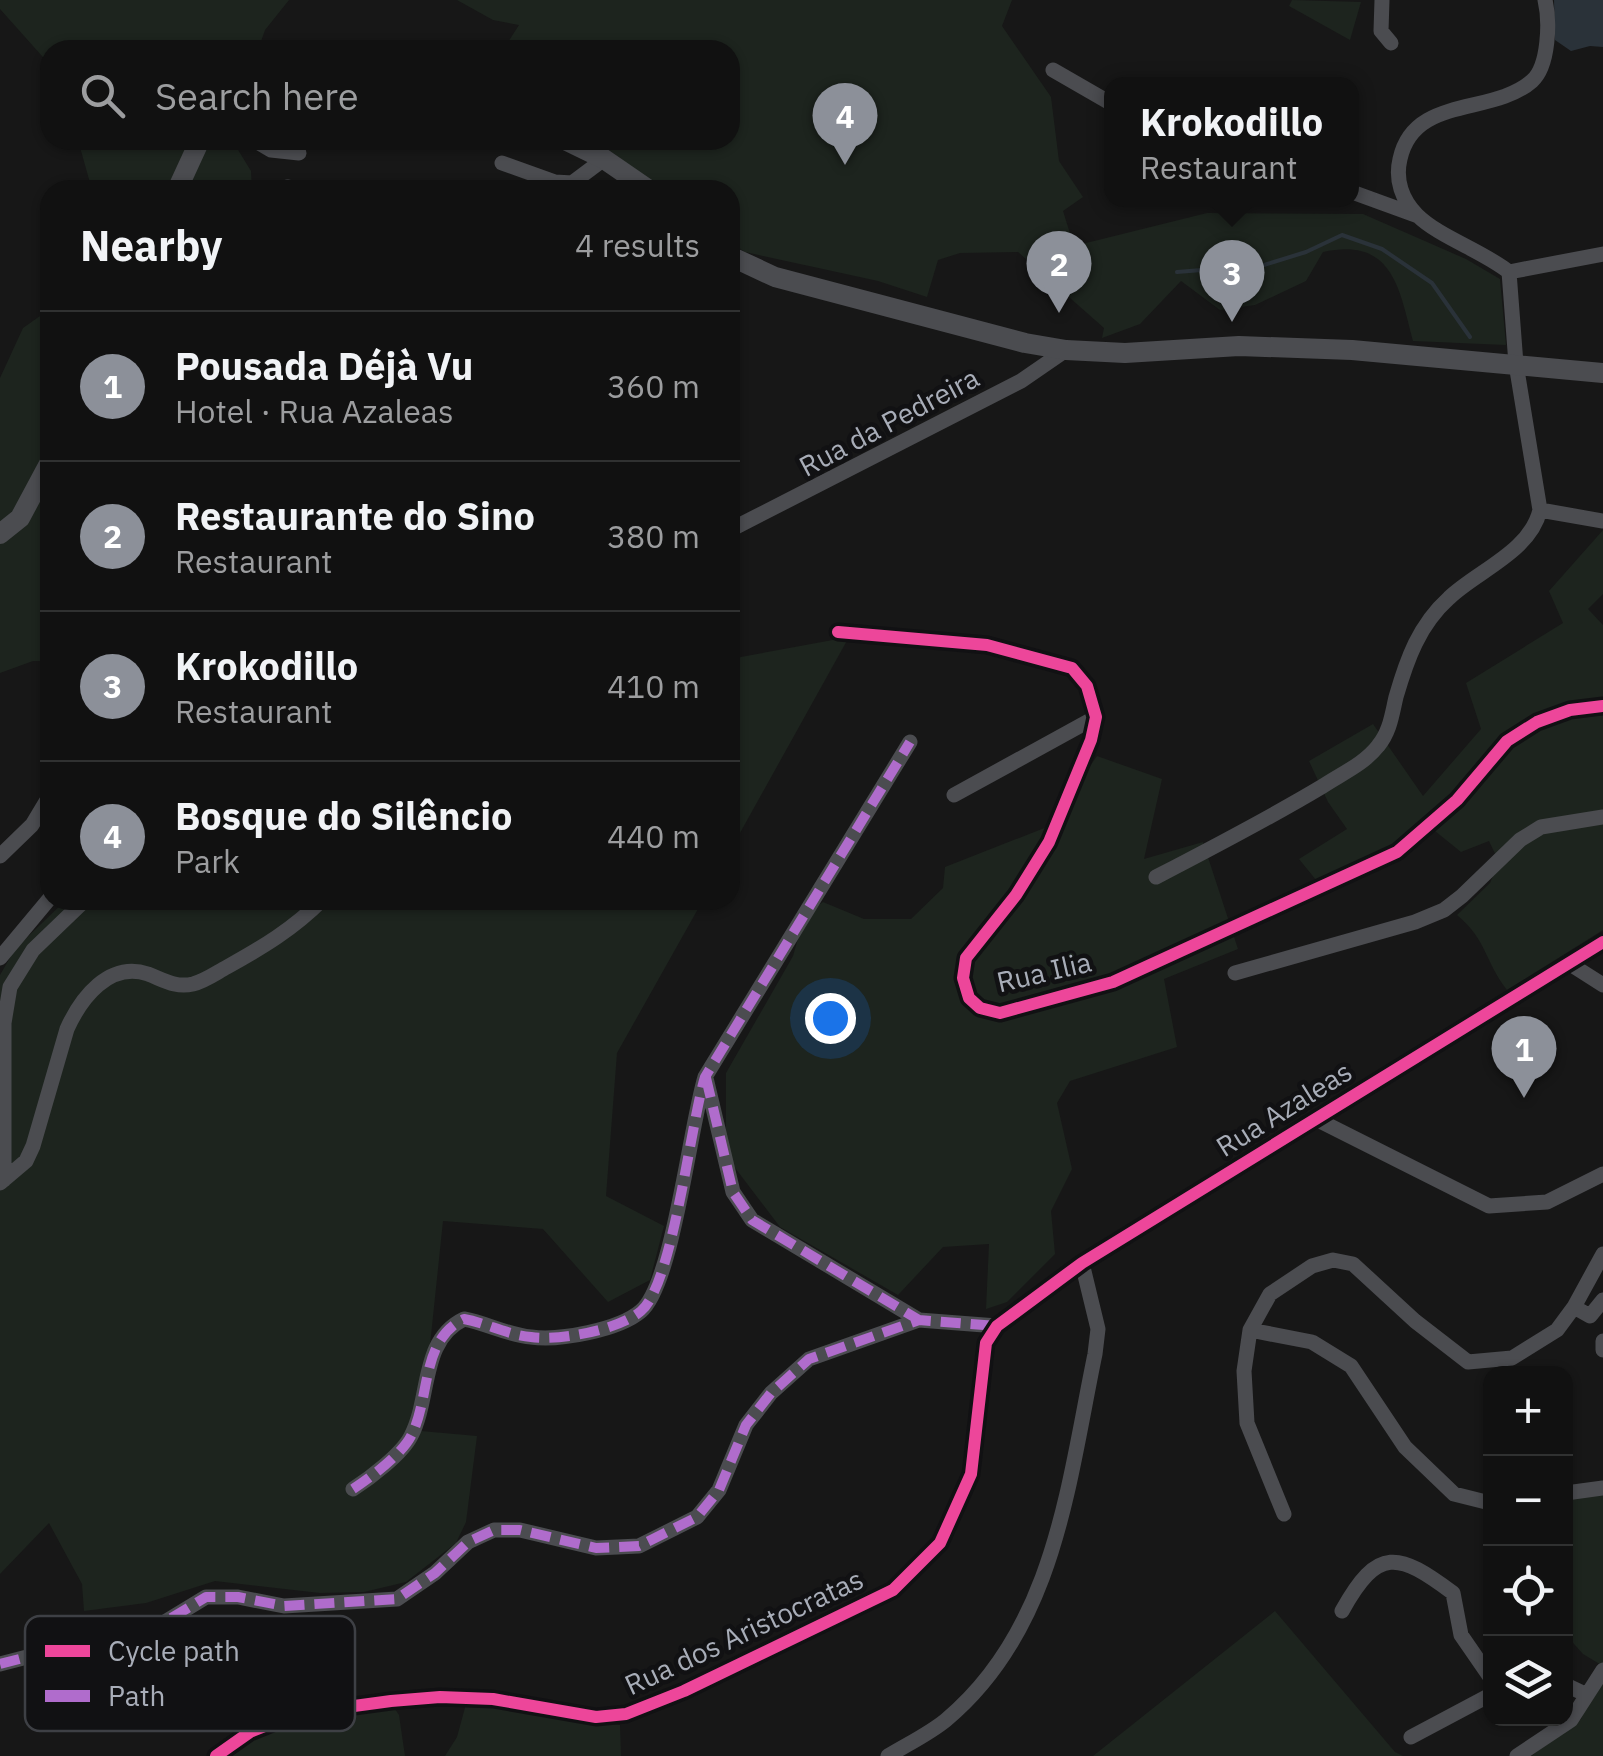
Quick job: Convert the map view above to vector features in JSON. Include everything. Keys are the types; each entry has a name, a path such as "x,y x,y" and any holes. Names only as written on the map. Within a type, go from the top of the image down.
{"street":[{"path":"1382,0 1381,31 1391,43"},
{"path":"1418,216 1400,192 1398,167 1403,146 1418,125 1440,114 1520,90 1536,79 1542,65 1543,3"},
{"path":"1053,70 1104,99"},
{"path":"182,180 195,150"},
{"path":"271,150 300,153"},
{"path":"586,150 634,180"},
{"path":"577,180 604,159"},
{"path":"502,163 549,180"},
{"path":"1359,195 1418,216 1509,272 1603,254"},
{"path":"740,261 775,277 1025,343 1066,350 1125,353 1239,346 1352,350 1603,372"},
{"path":"1156,877 1267,820 1358,764 1378,746 1390,725 1410,650 1420,632 1449,597 1490,569 1530,532 1540,510 1516,364 1509,272"},
{"name":"Rua da Pedreira","path":"740,525 1021,380 1066,350"},
{"path":"0,534 20,518 40,481"},
{"path":"1540,510 1603,521"},
{"path":"838,632 987,644 1072,668 1087,686 1096,717 954,795"},
{"name":"Rua Ilia","path":"1096,717 1092,740 1048,842 1016,895 966,958 963,978 969,998 980,1008 1018,1010 1112,982 1397,852 1457,800 1507,741 1537,722 1570,710 1603,706"},
{"path":"353,1489 374,1475 411,1438 439,1338 451,1325 464,1318 530,1338 575,1336 624,1321 643,1310 664,1272 706,1077 910,742"},
{"path":"0,856 40,812"},
{"path":"1235,973 1416,922 1444,910 1520,840 1542,827 1603,817"},
{"path":"0,958 40,910"},
{"path":"2,1181 4,1022 10,987 33,950 75,910"},
{"path":"2,1181 26,1161 67,1029 75,1011 99,983 114,974 134,972 171,985 202,980 280,938 311,910"},
{"name":"Rua Azaleas","path":"997,1326 1082,1264 1603,942"},
{"path":"1567,962 1603,985"},
{"path":"706,1077 733,1192 752,1220 919,1320"},
{"path":"1316,1119 1489,1206 1547,1202 1603,1174"},
{"path":"1284,1514 1248,1423 1244,1372 1250,1330 1270,1294 1312,1266 1332,1260 1353,1264 1415,1321 1468,1362 1512,1358 1557,1330 1574,1308 1603,1254"},
{"path":"888,1756 945,1721 970,1695 1012,1648 1037,1598 1056,1540 1095,1354 1098,1328 1082,1264"},
{"path":"1574,1308 1590,1316 1603,1300"},
{"path":"175,1616 206,1597 238,1597 284,1606 398,1598 435,1573 468,1542 494,1530 520,1530 596,1548 639,1546 697,1517 719,1490 746,1425 770,1393 809,1359 919,1320 997,1326"},
{"name":"Rua dos Aristocratas","path":"355,1706 440,1697 493,1699 596,1717 626,1714 684,1691 893,1590 940,1543 971,1474 986,1343 997,1326"},
{"path":"1250,1330 1312,1342 1351,1366 1405,1447 1454,1494 1483,1501"},
{"path":"1603,1340 1603,1350"},
{"path":"1573,1492 1603,1488"},
{"path":"1342,1611 1359,1580 1373,1569 1396,1562 1416,1566 1453,1592 1461,1635 1483,1667"},
{"path":"0,1664 25,1657"},
{"path":"1518,1756 1571,1720 1603,1670"},
{"path":"1573,1689 1587,1696"},
{"path":"1411,1737 1483,1699"},
{"name":"Rua dos Aristocratas","path":"216,1756 252,1731"}],"shaded area":[{"path":"0,0 289,0 262,40 40,40 40,54 0,9"},
{"path":"457,0 1012,0 1002,26 1051,97 1059,161 1083,197 1063,211 1074,246 1207,213 1363,214 1466,259 1500,279 1506,345 1413,341 1389,271 1365,252 1346,249 1323,252 1306,281 1255,305 1220,310 1181,281 1140,324 1102,338 1104,328 1018,252 960,253 938,260 927,297 878,281 745,252 740,249 740,180 649,180 609,150 740,150 740,40 509,40 519,25 493,20"},
{"path":"1292,0 1361,2 1350,40 1289,6"},
{"path":"1554,0 1603,0 1603,47 1571,51 1555,40"},
{"path":"81,150 238,150 251,171 251,180 89,180"},
{"path":"40,316 40,661 0,673 0,378 23,328"},
{"path":"1603,530 1603,594 1588,609 1603,625 1603,930 1507,990 1474,933 1457,915 1490,883 1499,862 1489,841 1461,852 1430,827 1316,880 1299,859 1347,829 1328,802 1309,761 1373,724 1423,796 1481,729 1466,683 1563,623 1549,591"},
{"path":"849,637 740,833 740,657"},
{"path":"1097,756 1162,779 1144,859 1203,842 1238,949 1164,979 1177,1047 1070,1081 1057,1103 1072,1169 1051,1211 1055,1254 1007,1302 986,1309 989,1244 943,1247 898,1295 780,1227 726,1156 726,1073 793,956 805,914 823,902 864,919 911,919 943,888 945,867 1047,827"},
{"path":"56,910 697,910 617,1053 606,1196 664,1226 650,1280 608,1302 543,1229 443,1221 421,1431 477,1436 466,1522 456,1543 406,1582 364,1592 320,1593 215,1581 146,1603 84,1611 82,1584 49,1523 0,1574 0,975 15,949"},
{"path":"1603,1491 1603,1666 1573,1643 1573,1496"},
{"path":"1275,1611 1395,1752 1403,1756 1093,1756"},
{"path":"1603,1667 1603,1756 1531,1756 1573,1726 1581,1719"},
{"path":"391,1703 399,1715 405,1756 227,1756 267,1731 355,1731 355,1709"},
{"path":"466,1704 620,1725 621,1756 445,1756 457,1737"}],"waterway":[{"path":"1177,272 1264,265 1342,235 1382,249 1432,283 1470,337"}],"marked path":[{"path":"353,1489 407,1443 417,1421 433,1355 450,1328 464,1319 543,1338 604,1329 641,1311 652,1295 671,1238 705,1077 910,742"},
{"path":"706,1078 733,1192 752,1220 919,1320"},
{"path":"175,1616 206,1597 238,1597 284,1606 397,1599 435,1573 468,1542 494,1530 520,1530 596,1548 639,1546 697,1517 719,1490 746,1425 771,1393 809,1359 919,1320 997,1326"},
{"path":"0,1664 25,1658"}],"cycle path":[{"path":"838,632 987,645 1072,668 1087,686 1096,717 1091,740 1049,842 1016,895 966,958 963,978 969,998 980,1008 1000,1013 1113,982 1397,852 1457,800 1507,741 1537,722 1570,710 1603,706"},
{"path":"355,1706 440,1697 493,1699 596,1717 626,1714 684,1691 893,1590 940,1543 971,1474 986,1343 997,1326 1082,1263 1603,942"},
{"path":"216,1756 252,1731"}],"place":[{"name":"Bosque do Silêncio","path":"845,165"},
{"name":"Restaurante do Sino","path":"1059,313"},
{"name":"Krokodillo","path":"1232,322"},
{"name":"Pousada Déjà Vu","path":"1524,1098"}]}
